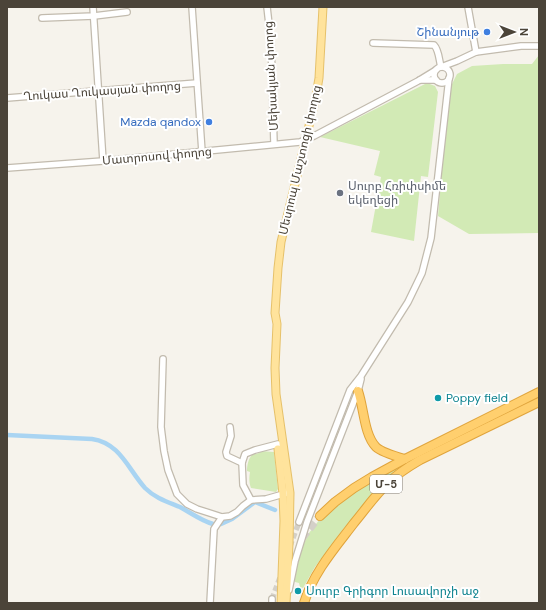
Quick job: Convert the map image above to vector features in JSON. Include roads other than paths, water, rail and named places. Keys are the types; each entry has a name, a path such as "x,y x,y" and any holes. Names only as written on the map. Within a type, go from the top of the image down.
{"highway":[{"path":"358,391 368,435 376,447 396,457 405,459"},
{"name":"Մ-5","path":"320,516 335,502 354,488 405,459 539,392"},
{"name":"Մ-5","path":"304,603 315,577 328,557 364,510 387,484 402,471 420,460 539,402"}],"main road":[{"name":"Մեսրոպ Մաշտոցի փողոց","path":"275,313 281,242 315,101 319,78 323,7"},
{"path":"275,313 271,369 278,444 286,494 281,603"},
{"path":"275,313 277,324 275,368 276,394 283,449 289,544 286,603"}],"street":[{"path":"93,7 103,161"},
{"path":"192,7 202,152"},
{"name":"Մեխակյան փողոց","path":"268,7 271,42 274,144"},
{"path":"468,7 476,52 521,46 537,46 539,40"},
{"path":"42,18 94,16 128,12"},
{"path":"372,43 434,45 437,50 438,69 434,75 447,99"},
{"name":"Մատրոսով փողոց","path":"7,168 103,161 300,142 420,80 438,69 457,62 476,52"},
{"path":"420,80 445,82 457,62"},
{"path":"299,522 350,390 361,376 408,302 422,273 430,238 449,77 448,70 443,67 438,69"},
{"name":"Ղուկաս Ղուկասյան փողոց","path":"7,98 197,84"},
{"path":"163,359 160,427 168,470 176,494 187,504 197,509 222,517 230,516 237,512 242,506 251,500 266,499 286,494"},
{"path":"286,603 295,561 307,522 358,391 361,376"},
{"path":"230,427 231,436 226,452 227,456 242,463"},
{"path":"251,500 242,485 242,463 245,454 278,444"},
{"path":"210,603 214,529 222,517"}],"waterway":[{"path":"7,435 92,439 102,441 117,451 139,481 153,494 213,524"},
{"path":"221,524 232,519 255,502 275,510"}],"tunnel":[{"path":"302,538 320,516"},
{"path":"290,546 299,522"},
{"path":"272,599 281,575"}],"place":[{"name":"Շինանյութ","path":"487,32"},
{"name":"Mazda qandox","path":"209,122"},
{"name":"Սուրբ Հռիփսիմե եկեղեցի","path":"340,193"},
{"name":"Poppy field","path":"438,398"},
{"name":"Սուրբ Գրիգոր Լուսավորչի աջ","path":"298,591"}]}
